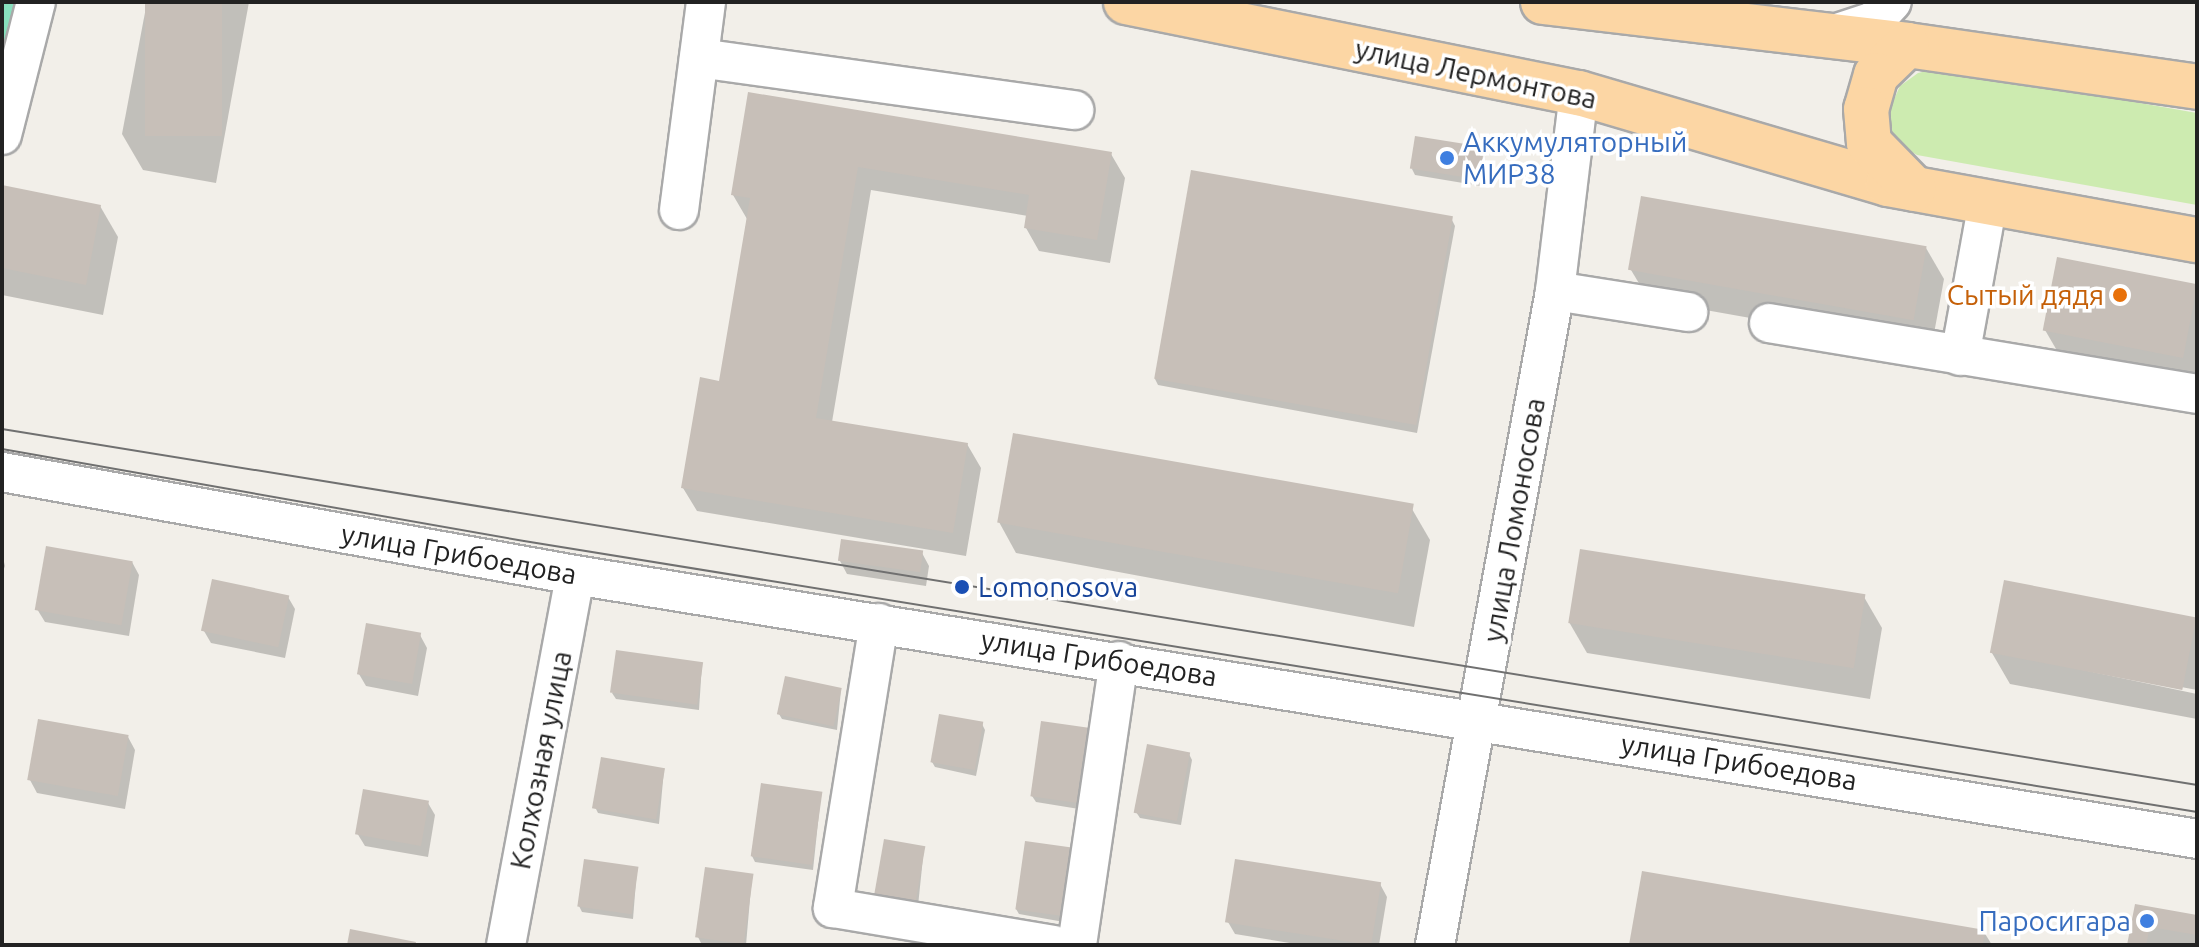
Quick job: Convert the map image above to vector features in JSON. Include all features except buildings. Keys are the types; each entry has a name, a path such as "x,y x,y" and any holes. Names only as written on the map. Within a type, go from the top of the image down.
{"main road":[{"name":"улица Лермонтова","path":"1126,2 1579,93 1914,189 2197,240"},
{"path":"1543,2 1907,45 2197,87"},
{"path":"1907,45 1876,75 1866,109 1869,143 1914,189"}],"street":[{"path":"2,135 36,2"},
{"path":"679,210 706,2"},
{"path":"1828,36 1874,21 1892,2"},
{"path":"699,58 1074,110"},
{"name":"улица Ломоносова","path":"1435,945 1479,719 1555,291 1579,93"},
{"path":"1960,356 1988,202"},
{"path":"1555,291 1688,312"},
{"path":"1769,323 2197,394"},
{"name":"улица Грибоедова","path":"2,472 575,575 1479,719 2197,839"},
{"name":"Колхозная улица","path":"506,945 575,575"},
{"path":"879,623 833,908 1053,945"},
{"path":"1077,945 1119,661"}],"green space":[{"path":"2,2 25,2 2,97"},
{"path":"1940,68 2197,113 2197,205 1917,155 1898,144 1889,126 1891,106 1900,86 1918,73"}],"tram line":[{"path":"2,429 2197,785"},
{"path":"2,449 524,541 2197,812"}],"place":[{"name":"Аккумуляторный МИР38","path":"1447,158"},
{"name":"Сытый дядя","path":"2120,295"},
{"name":"Lomonosova","path":"962,587"},
{"name":"Паросигара","path":"2147,921"}]}
